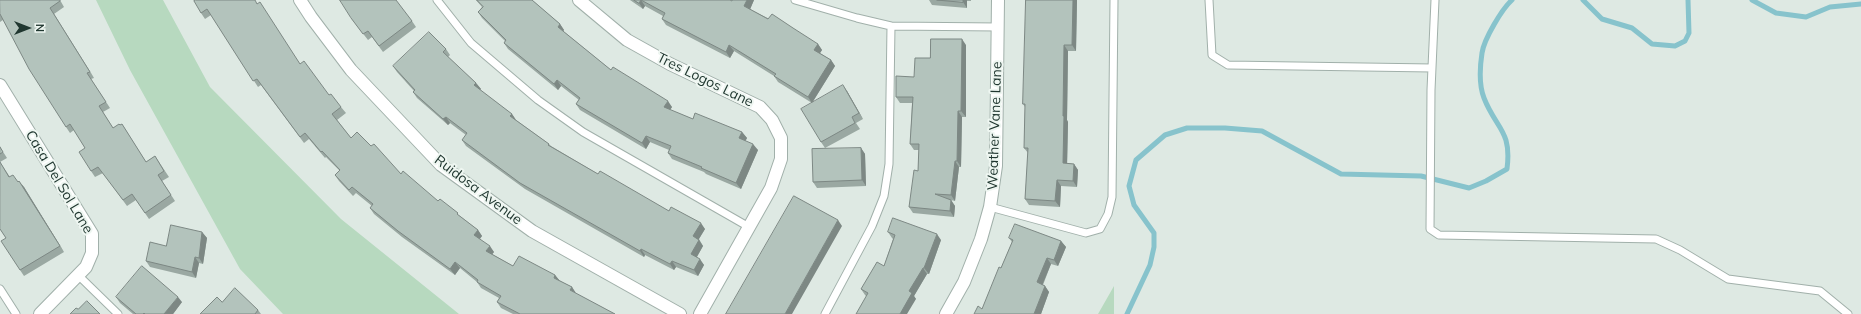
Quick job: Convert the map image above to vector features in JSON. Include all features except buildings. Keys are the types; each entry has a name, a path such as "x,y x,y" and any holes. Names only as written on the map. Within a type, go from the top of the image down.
{"street":[{"name":"Ruidosa Avenue","path":"300,0 351,70 441,165 532,231 680,314"},
{"name":"Tres Logos Lane","path":"579,0 627,40 670,64 760,107 772,120 781,138 781,159 771,188 700,314"},
{"name":"Weather Vane Lane","path":"946,314 964,282 982,239 990,207 996,166 998,0"},
{"name":"Casa Del Sol Lane","path":"0,85 92,234 92,253 86,267 40,314"}],"lane":[{"path":"437,0 471,43 538,100 583,132 749,227"},
{"path":"795,0 891,26 998,27"},
{"path":"990,207 1086,233 1100,229 1108,214 1112,197 1114,0"},
{"path":"1209,0 1212,55 1228,65 1432,68"},
{"path":"1435,0 1432,68 1430,228 1439,235 1656,239 1680,250 1728,279 1820,291 1848,314"},
{"path":"825,314 872,226 884,196 889,164 891,26"},
{"path":"78,275 118,314"},
{"path":"0,289 16,314"}],"green space":[{"path":"96,0 163,0 210,87 341,219 459,314 283,314 240,269 130,70"},
{"path":"1114,286 1114,314 1098,314"}],"waterway":[{"path":"1127,314 1150,265 1154,247 1154,233 1134,205 1129,186 1136,160 1165,135 1187,128 1225,128 1262,131 1341,174 1421,176 1469,188 1486,181 1507,169 1508,156 1505,138 1484,98 1481,87 1480,70 1483,47 1486,40 1499,17 1512,0"},
{"path":"1583,0 1602,19 1632,28 1652,44 1675,46 1685,41 1689,33 1688,0"},
{"path":"1752,0 1776,13 1806,17 1830,7 1861,4"}]}
